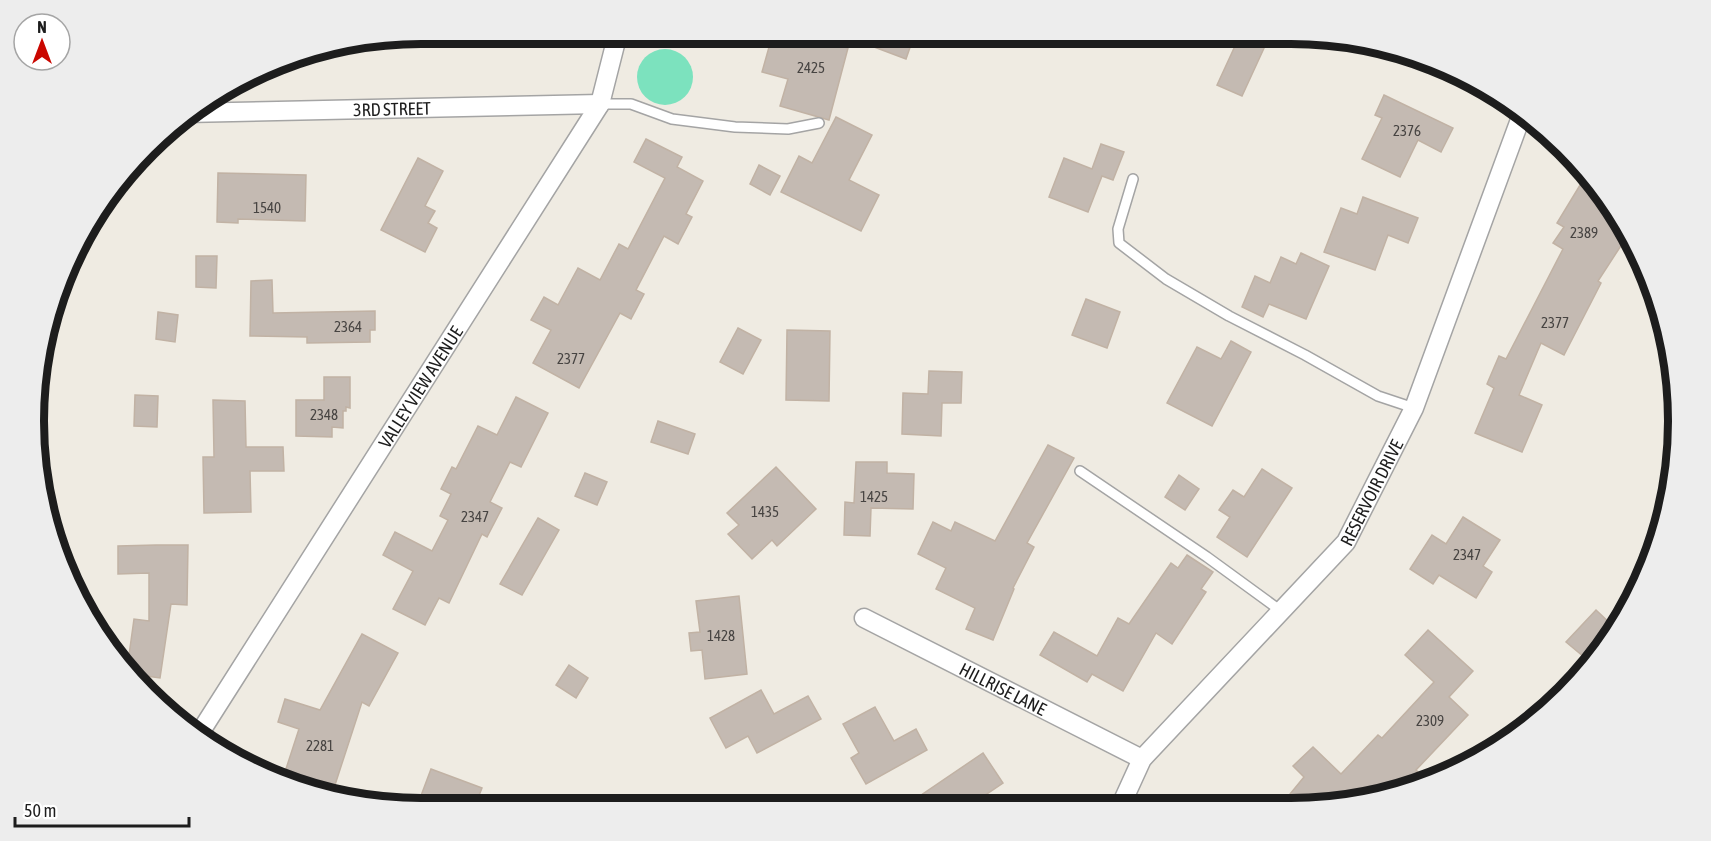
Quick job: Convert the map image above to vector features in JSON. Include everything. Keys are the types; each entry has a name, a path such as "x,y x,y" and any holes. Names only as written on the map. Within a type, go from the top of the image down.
{"street":[{"name":"VALLEY VIEW AVENUE","path":"203,728 600,104 615,44"},
{"name":"3RD STREET","path":"203,113 600,104"},
{"name":"RESERVOIR DRIVE","path":"1124,798 1142,759 1346,542 1414,408 1520,121"},
{"name":"HILLRISE LANE","path":"864,618 1142,759"}],"lane":[{"path":"600,104 631,104 672,119 735,127 788,129 819,123"},
{"path":"1133,179 1118,229 1119,243 1166,279 1229,316 1305,355 1377,396 1414,408"},
{"path":"1080,471 1207,557 1281,611"}],"green space":[{"path":"665,49 685,57 693,77 685,97 665,105 645,97 637,77 645,57"}],"building":[{"path":"770,44 834,44 848,48 829,120 780,106 788,79 762,72"},
{"path":"866,44 911,44 906,59"},
{"path":"1236,44 1266,44 1242,96 1217,85"},
{"path":"1384,95 1453,128 1441,152 1418,140 1400,177 1362,159 1382,118 1375,115"},
{"path":"836,117 872,135 849,180 879,195 861,231 781,192 799,156 812,163"},
{"path":"646,139 682,157 677,167 703,181 686,214 692,217 678,244 664,236 636,290 644,294 631,319 620,313 579,388 533,363 551,330 531,320 544,297 558,305 578,268 600,280 619,244 628,249 665,178 634,162"},
{"path":"1101,144 1124,152 1113,180 1102,176 1088,212 1049,197 1064,158 1092,169"},
{"path":"418,158 443,171 425,206 435,211 428,223 437,228 425,252 381,230"},
{"path":"759,165 780,176 770,195 750,184"},
{"path":"218,173 306,175 305,221 238,219 238,223 217,222"},
{"path":"1582,182 1604,211 1623,243 1598,281 1601,283 1564,355 1541,343 1519,395 1542,405 1522,452 1475,433 1494,388 1487,384 1499,356 1506,359 1563,249 1553,243 1564,227 1557,223"},
{"path":"1363,197 1418,218 1408,243 1388,235 1375,270 1324,252 1341,208 1357,214"},
{"path":"1301,253 1329,266 1306,319 1269,304 1263,317 1242,307 1255,276 1270,283 1281,257 1296,264"},
{"path":"196,256 217,256 216,288 196,287"},
{"path":"272,280 273,313 375,311 375,330 370,330 370,342 307,343 307,337 250,336 251,281"},
{"path":"1086,299 1120,312 1107,348 1072,335"},
{"path":"158,312 178,315 175,342 156,339"},
{"path":"738,328 761,340 743,374 720,362"},
{"path":"787,330 830,331 829,401 786,400"},
{"path":"1231,341 1251,352 1212,426 1167,403 1197,347 1221,359"},
{"path":"929,371 962,372 961,403 942,403 941,436 902,434 903,393 928,394"},
{"path":"324,377 350,377 350,408 346,407 346,411 343,411 343,428 332,427 332,437 296,436 296,400 324,400"},
{"path":"135,395 158,396 157,427 134,426"},
{"path":"516,397 548,413 521,467 510,462 490,502 502,508 487,537 482,534 449,603 439,598 425,625 393,609 413,571 383,555 395,532 432,551 448,520 440,516 451,494 441,489 452,467 456,469 478,426 497,435"},
{"path":"213,400 245,401 246,447 283,447 284,471 250,471 251,512 204,513 203,457 214,457"},
{"path":"658,421 695,434 688,454 651,442"},
{"path":"1048,445 1074,458 1027,543 1034,547 1013,588 993,640 966,629 975,608 936,589 946,568 918,554 933,522 951,531 955,522 995,541"},
{"path":"856,462 887,462 887,473 914,474 913,509 871,508 870,536 844,535 845,502 854,503"},
{"path":"776,467 816,509 777,546 772,540 752,559 728,534 739,525 727,513"},
{"path":"1262,469 1292,488 1247,557 1217,537 1230,517 1219,510 1233,490 1244,497"},
{"path":"585,473 607,482 597,505 575,496"},
{"path":"1179,475 1199,489 1185,510 1165,497"},
{"path":"1463,517 1500,540 1483,566 1492,572 1476,598 1439,575 1433,584 1410,569 1432,535 1446,544"},
{"path":"538,518 559,530 522,595 500,584"},
{"path":"188,545 187,605 171,604 160,678 143,676 125,654 129,655 134,619 149,621 149,573 118,574 118,546"},
{"path":"1187,555 1213,572 1201,589 1206,592 1172,644 1156,633 1123,691 1092,674 1087,682 1040,655 1054,632 1097,656 1118,618 1129,624 1171,563 1178,568"},
{"path":"739,596 747,674 705,679 702,650 691,651 689,633 700,632 696,601"},
{"path":"1596,610 1609,622 1584,657 1566,642"},
{"path":"1428,630 1473,671 1449,697 1468,715 1416,770 1418,772 1414,776 1364,790 1315,797 1287,798 1304,777 1293,766 1313,747 1341,774 1378,735 1382,738 1434,682 1405,655"},
{"path":"362,634 398,653 369,706 362,702 334,787 285,772 299,729 278,722 285,699 320,710"},
{"path":"569,665 588,678 576,698 556,685"},
{"path":"761,690 774,714 808,696 821,719 757,753 748,736 726,748 710,718"},
{"path":"875,707 894,741 916,729 927,750 866,784 851,758 859,753 843,724"},
{"path":"983,753 1003,783 981,798 917,798"},
{"path":"431,769 482,788 478,798 420,798"}]}
